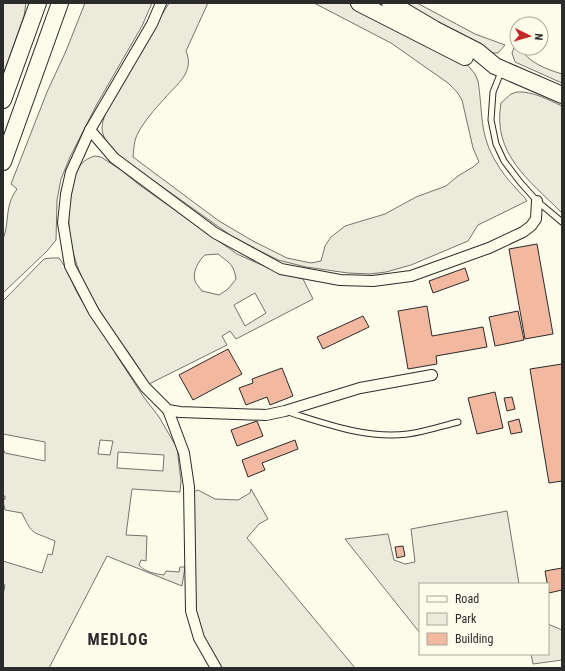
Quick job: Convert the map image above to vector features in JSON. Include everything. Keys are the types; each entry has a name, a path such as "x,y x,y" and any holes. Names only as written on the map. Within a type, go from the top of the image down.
{"main road":[{"path":"3,100 38,3"},
{"path":"3,162 60,3"},
{"path":"359,3 473,61 499,67 562,95"},
{"path":"390,3 434,29 477,51 499,67"}],"street":[{"path":"161,3 152,24 90,130 70,172 63,223 70,266 94,312 145,387 168,410 184,453 189,487 191,611 199,638 216,668"},
{"path":"90,130 114,158 215,233 281,269 340,280 373,281 411,276 489,248 523,232 531,226 536,219 537,201"},
{"path":"168,410 180,412 266,415 285,411 360,388 432,375"}],"lane":[{"path":"499,67 493,92 491,120 496,144 504,161 520,182 537,201 562,222"},
{"path":"285,411 372,435 408,434 458,422"}],"green space":[{"path":"3,3 26,3 24,16 3,75"},
{"path":"85,3 152,3 142,26 97,104 70,157 61,179 57,200 56,240 47,251 3,293 3,239 10,202 17,189 11,184 47,92 66,51"},
{"path":"169,3 208,3 186,51 188,65 186,71 179,83 154,110 141,128 134,144 133,157 219,221 253,241 287,258 311,263 321,261 325,246 331,237 345,226 385,214 416,197 446,186 479,162 473,148 462,100 457,92 448,83 391,43 314,3 348,3 466,63 475,74 478,81 482,123 491,152 505,175 527,201 478,225 468,241 411,265 386,272 370,274 348,273 306,267 278,260 233,237 116,154 102,131 103,120 109,105"},
{"path":"397,3 417,3 475,34 505,45 498,53 492,53"},
{"path":"513,56 526,56 533,62 544,68 562,74 562,83 515,62"},
{"path":"517,92 535,94 562,106 561,212 537,189 516,165 502,137 500,121 501,103 511,94"},
{"path":"95,156 101,157 237,254 275,271 303,279 313,299 236,339 230,331 222,336 227,345 149,384 90,294 79,271 72,247 69,220 72,184 78,169 89,158","holes":["218,254 232,267 236,279 228,289 219,295 202,291 194,278 198,263 203,257 205,255","255,293 266,313 245,326 234,305"]},
{"path":"59,258 62,262 83,303 116,350 115,353 143,396 159,417 177,448 181,481 180,492 132,489 126,535 147,536 146,561 141,560 139,565 147,571 164,575 166,571 179,572 180,567 185,567 182,586 107,556 49,668 3,668 3,595 5,585 3,584 3,561 42,573 48,554 52,555 55,541 31,530 22,513 5,510 3,501 5,496 3,496 3,449 5,453 45,461 45,442 3,434 3,301 44,259","holes":["100,440 113,441 110,455 98,454","118,452 164,455 163,471 117,468"]},
{"path":"251,489 268,519 259,524 247,538 355,668 221,668 202,636 193,607 193,492 198,490 215,499 238,500 250,493"},
{"path":"507,511 519,583 419,583 419,632 345,539 388,534 394,560 405,564 415,562 411,529"},
{"path":"549,624 562,630 562,660 533,664 531,655 549,655"}],"building":[{"path":"537,244 553,334 525,339 509,249"},
{"path":"465,268 469,280 433,293 429,281"},
{"path":"427,306 432,336 483,327 487,347 436,356 437,364 408,369 398,311"},
{"path":"518,311 524,340 495,346 489,317"},
{"path":"363,316 369,327 323,349 317,337"},
{"path":"228,349 242,374 193,400 179,375"},
{"path":"562,364 562,481 549,483 530,369"},
{"path":"282,368 293,396 270,405 267,397 246,405 239,388 253,383 252,379"},
{"path":"495,392 503,428 477,434 468,398"},
{"path":"512,397 515,409 507,411 504,398"},
{"path":"519,419 522,432 511,434 508,422"},
{"path":"257,421 263,436 237,446 231,430"},
{"path":"295,440 298,449 262,463 265,470 248,477 242,460"},
{"path":"403,546 405,556 397,558 395,547"},
{"path":"562,568 562,590 549,593 549,583 547,583 545,571"}],"district":[{"name":"MEDLOG","path":"118,639"}]}
